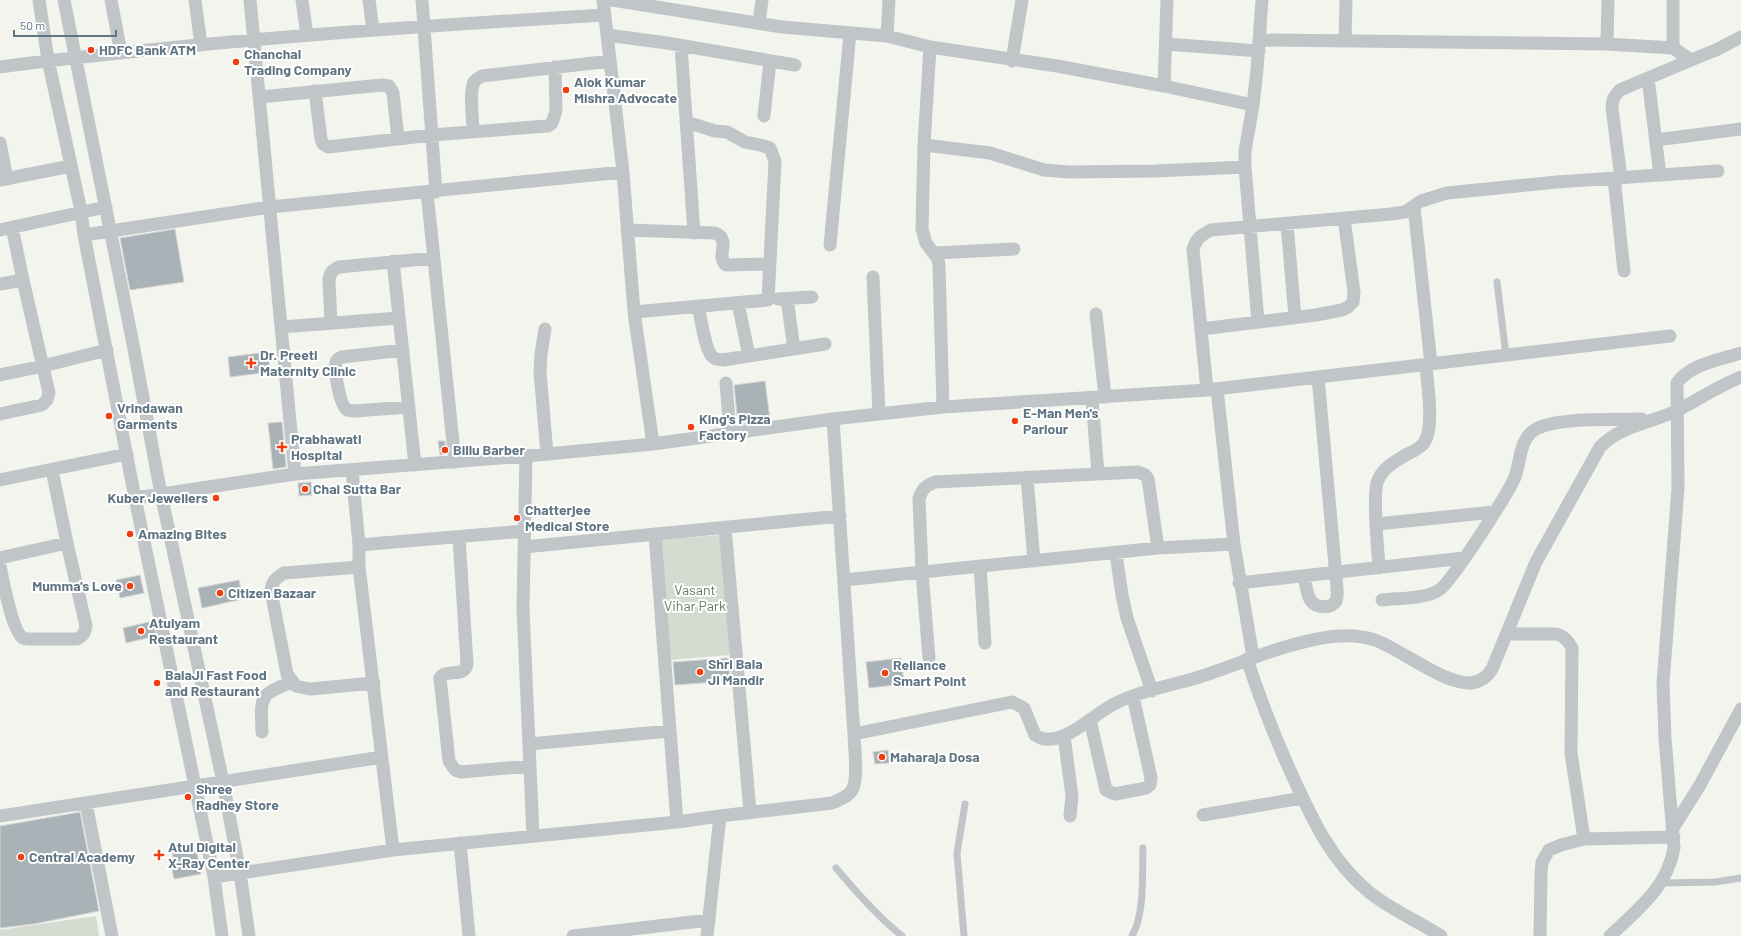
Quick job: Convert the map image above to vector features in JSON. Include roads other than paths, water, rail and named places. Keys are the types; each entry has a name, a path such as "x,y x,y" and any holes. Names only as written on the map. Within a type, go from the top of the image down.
{"street":[{"path":"39,0 48,60 81,211 84,235 135,498 214,877 222,936"},
{"path":"64,0 106,207 161,494 240,873 249,936"},
{"path":"111,0 121,53"},
{"path":"195,0 201,45"},
{"path":"250,0 255,39 295,474"},
{"path":"302,0 307,35"},
{"path":"370,0 373,30"},
{"path":"422,0 432,135 431,192 434,258 456,462"},
{"path":"602,0 623,172 626,230 634,312 653,444"},
{"path":"612,0 652,3 782,27 887,36 930,47 1057,66 1164,86 1252,105"},
{"path":"758,23 762,0"},
{"path":"887,36 889,0"},
{"path":"1012,60 1022,0"},
{"path":"1164,86 1167,0"},
{"path":"1258,322 1249,227 1245,151 1259,46 1262,0"},
{"path":"1345,41 1346,0"},
{"path":"1607,44 1608,0"},
{"path":"1673,0 1673,48"},
{"path":"0,67 48,60 255,39 424,26 604,15"},
{"path":"830,245 850,33"},
{"path":"607,35 795,65"},
{"path":"1624,270 1612,102 1614,96 1620,90 1716,50 1741,37"},
{"path":"1166,44 1259,46 1345,41 1607,44 1673,48 1691,60"},
{"path":"681,46 694,233"},
{"path":"930,47 924,145 922,229 926,243 935,253 939,266 943,408"},
{"path":"473,132 472,92 473,84 476,79 482,76 610,61"},
{"path":"764,116 770,61"},
{"path":"315,92 321,140 323,144 328,146 432,135 548,126 552,123 556,111 555,67"},
{"path":"1648,78 1660,175"},
{"path":"260,97 382,85 389,86 393,93 398,139"},
{"path":"686,122 715,131 727,132 745,142 770,148 775,162 768,300"},
{"path":"1656,140 1741,129"},
{"path":"0,143 4,179 71,166"},
{"path":"924,145 990,153 1044,170 1069,172 1155,172 1245,167"},
{"path":"1441,936 1402,914 1369,892 1346,870 1328,846 1310,816 1259,697 1250,658 1212,390 1201,329 1193,249 1195,241 1211,230 1404,212 1414,207 1421,201 1447,193 1718,171"},
{"path":"84,235 270,207 623,172"},
{"path":"0,414 42,404 47,400 49,393 22,280 6,229 81,211 106,207"},
{"path":"1379,568 1376,487 1381,474 1391,463 1420,447 1428,436 1430,423 1429,364 1414,207"},
{"path":"1201,329 1342,310 1348,307 1353,302 1354,292 1344,218"},
{"path":"1287,224 1295,317"},
{"path":"626,230 715,233 720,236 723,242 722,257 726,265 769,264"},
{"path":"935,253 1014,249"},
{"path":"331,323 328,280 333,269 339,267 434,258"},
{"path":"393,262 415,465"},
{"path":"873,277 879,414"},
{"path":"0,284 22,280"},
{"path":"634,312 812,297"},
{"path":"786,299 794,349"},
{"path":"738,303 748,356"},
{"path":"698,306 707,348 710,355 715,359 723,360 825,344"},
{"path":"1096,314 1106,397"},
{"path":"282,327 399,318"},
{"path":"545,330 540,372 547,454"},
{"path":"135,498 295,474 456,462 653,444 833,419 943,408 1212,390 1670,336"},
{"path":"0,375 107,350"},
{"path":"403,350 342,356 338,359 336,364 336,372 341,402 347,410 354,411 409,407"},
{"path":"1610,936 1640,907 1661,883 1671,864 1674,832 1665,738 1663,682 1678,488 1677,383 1682,375 1692,369 1741,353"},
{"path":"854,734 1012,702 1024,708 1035,735 1045,740 1064,736 1114,704 1133,696 1190,680 1250,658 1311,640 1340,636 1374,640 1436,672 1455,680 1470,683 1487,678 1508,634 1536,562 1600,447 1608,438 1623,430 1677,410 1741,376"},
{"path":"1304,576 1307,593 1314,604 1319,606 1330,606 1335,602 1338,597 1318,377"},
{"path":"726,383 730,433"},
{"path":"1092,398 1098,474"},
{"path":"214,877 393,850 677,822 750,812 832,804 844,799 853,789 855,775 854,734 833,419"},
{"path":"1382,600 1434,593 1440,590 1464,558 1514,479 1519,455 1524,443 1528,436 1536,429 1544,425 1576,421 1654,419"},
{"path":"0,480 127,454"},
{"path":"526,456 522,608 533,836"},
{"path":"0,566 13,623 23,638 77,639 82,636 85,632 86,626 52,470"},
{"path":"352,470 360,567 393,850"},
{"path":"929,658 922,572 919,499 922,490 927,485 935,482 1138,472 1145,475 1148,479 1158,548"},
{"path":"1027,477 1034,560"},
{"path":"1377,524 1494,512"},
{"path":"524,547 840,516"},
{"path":"725,527 750,812"},
{"path":"359,545 524,531"},
{"path":"655,534 677,822"},
{"path":"459,537 467,664 464,671 446,673 440,678 449,761 455,770 461,772 530,766"},
{"path":"0,558 68,543"},
{"path":"844,580 1034,560 1116,554 1158,548 1234,544"},
{"path":"1116,554 1127,618 1152,691"},
{"path":"1239,583 1464,558"},
{"path":"980,566 985,642"},
{"path":"360,567 284,574 276,578 272,584 271,591 287,674 296,686 310,689 374,683"},
{"path":"1508,634 1558,634 1569,641 1572,648 1571,753 1584,839"},
{"path":"262,732 262,700 266,694 273,689 292,682"},
{"path":"1090,720 1106,790 1115,794 1146,788 1150,785 1151,778 1133,696"},
{"path":"1674,832 1741,709"},
{"path":"529,744 670,731"},
{"path":"1064,736 1072,796 1070,816"},
{"path":"0,816 382,757"},
{"path":"1203,815 1302,798"},
{"path":"86,803 112,936"},
{"path":"707,936 720,816"},
{"path":"1540,936 1542,862 1550,850 1561,845 1584,839 1674,832"},
{"path":"460,843 468,936"},
{"path":"573,936 709,920"}],"lane":[{"path":"1497,282 1506,355"},
{"path":"964,936 957,853 965,804"},
{"path":"1132,936 1136,929 1140,914 1143,848"},
{"path":"836,868 857,894 902,936"},
{"path":"1661,883 1715,882 1741,878"}],"place":[{"name":"HDFC Bank ATM","path":"91,50"},
{"name":"Chanchal Trading Company","path":"236,62"},
{"name":"Alok Kumar Mishra Advocate","path":"566,90"},
{"name":"Dr. Preeti Maternity Clinic","path":"251,363"},
{"name":"Vrindawan Garments","path":"109,416"},
{"name":"E-Man Men's Parlour","path":"1015,421"},
{"name":"King's Pizza Factory","path":"691,427"},
{"name":"Prabhawati Hospital","path":"282,447"},
{"name":"Billu Barber","path":"445,450"},
{"name":"Chai Sutta Bar","path":"305,489"},
{"name":"Kuber Jewellers","path":"216,498"},
{"name":"Chatterjee Medical Store","path":"517,518"},
{"name":"Amazing Bites","path":"130,534"},
{"name":"Mumma's Love","path":"130,586"},
{"name":"Citizen Bazaar","path":"220,593"},
{"name":"Atulyam Restaurant","path":"141,631"},
{"name":"Shri Bala Ji Mandir","path":"700,672"},
{"name":"Reliance Smart Point","path":"885,673"},
{"name":"BalaJi Fast Food and Restaurant","path":"157,683"},
{"name":"Maharaja Dosa","path":"882,757"},
{"name":"Shree Radhey Store","path":"188,797"},
{"name":"Atul Digital X-Ray Center","path":"159,855"},
{"name":"Central Academy","path":"21,857"}],"park label":[{"name":"Vasant Vihar Park","path":"695,598"}]}
